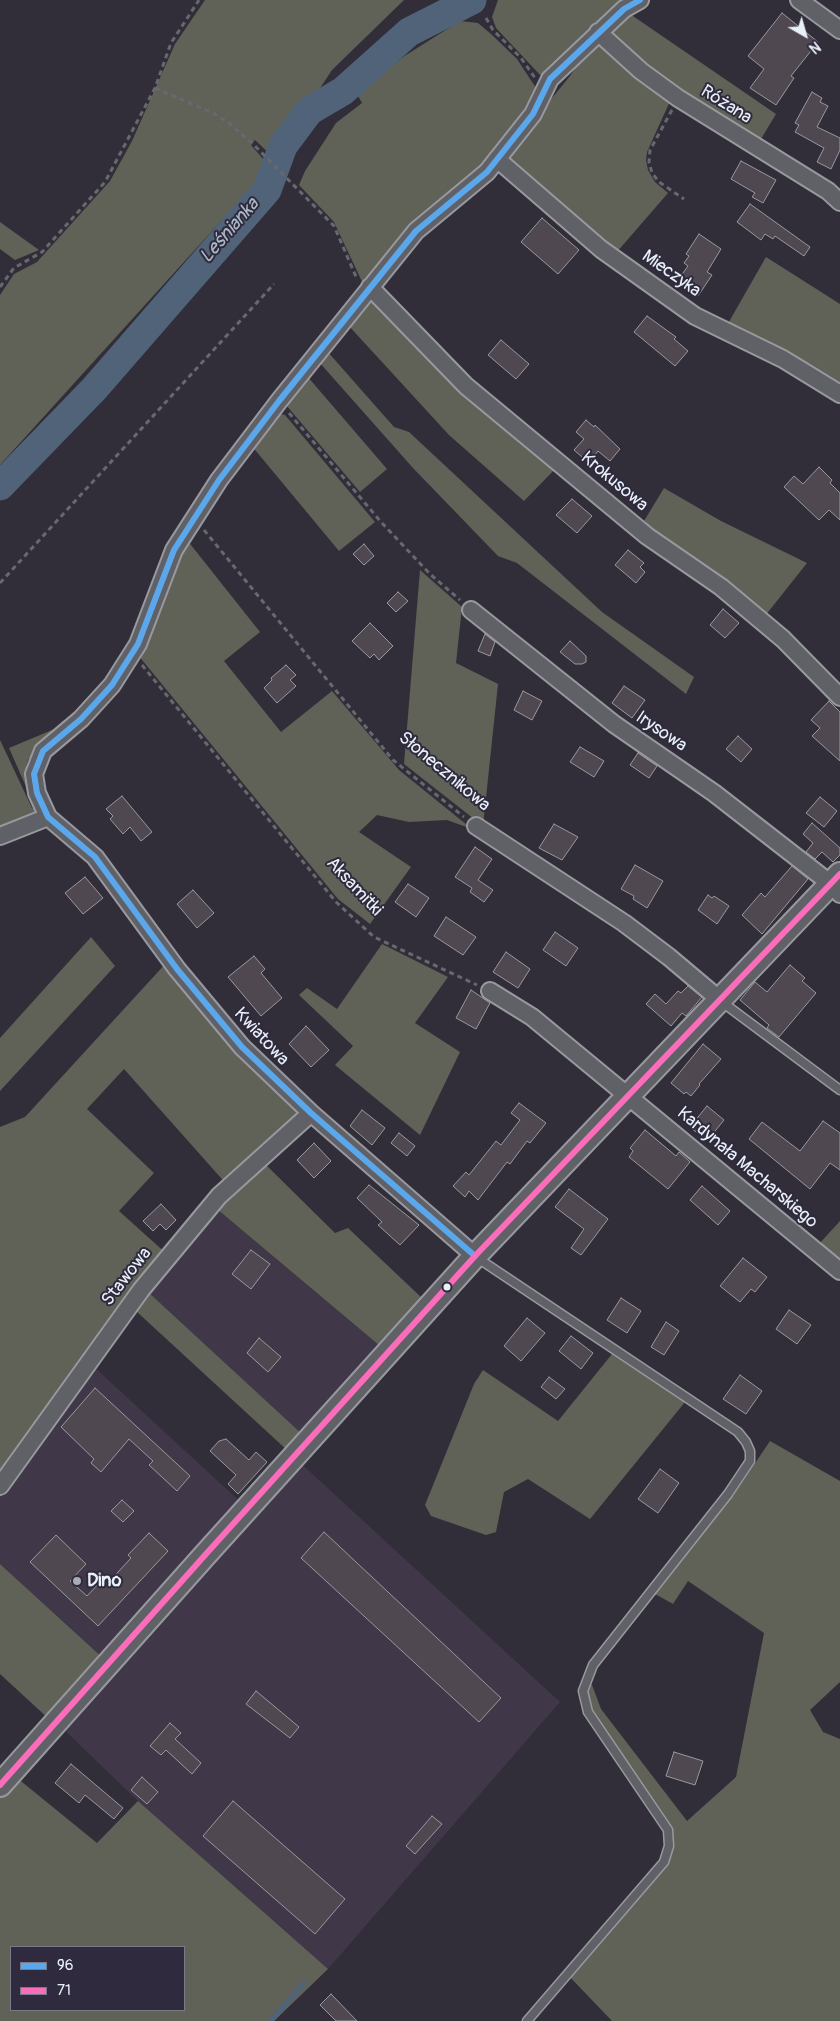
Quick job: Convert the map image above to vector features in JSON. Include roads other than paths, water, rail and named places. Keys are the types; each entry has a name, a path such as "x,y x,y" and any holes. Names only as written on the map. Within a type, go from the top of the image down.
{"street":[{"path":"0,836 48,817 37,793 34,774 43,751 93,706 112,684 138,644 174,550 219,480 279,401 416,231 487,172 533,114 550,79 624,9 640,0"},
{"path":"799,0 840,30"},
{"name":"Różana","path":"598,32 641,71 678,98 828,191 840,202"},
{"name":"Mieczyka","path":"497,158 601,250 695,316 783,359 840,394"},
{"name":"Krokusowa","path":"367,291 466,386 647,536 721,587 783,639 840,697"},
{"name":"Irysowa","path":"471,610 614,724 714,793 837,884"},
{"name":"Kwiatowa","path":"48,817 95,857 177,969 218,1020 267,1074 310,1114 475,1256"},
{"name":"Słonecznikowa","path":"476,826 624,923 669,957 720,1000"},
{"path":"0,1785 475,1256 720,1000 837,884"},
{"path":"490,991 532,1017 629,1096"},
{"name":"Kardynała Macharskiego","path":"629,1096 840,1271"},
{"name":"Stawowa","path":"0,1486 140,1290 168,1256 219,1196 310,1114"}],"lane":[{"path":"720,1000 756,1030 840,1090"},
{"path":"475,1256 731,1427 746,1442 750,1451 750,1461 728,1494 593,1665 583,1691 588,1712 668,1830 669,1846 664,1862 527,2021"}],"waterway":[{"name":"Leśnianka","path":"0,486 94,389 267,190 283,146 309,111 343,91 409,32 472,0"},
{"path":"271,2021 304,1983"}],"place":[{"name":"Dino","path":"77,1581"}]}
